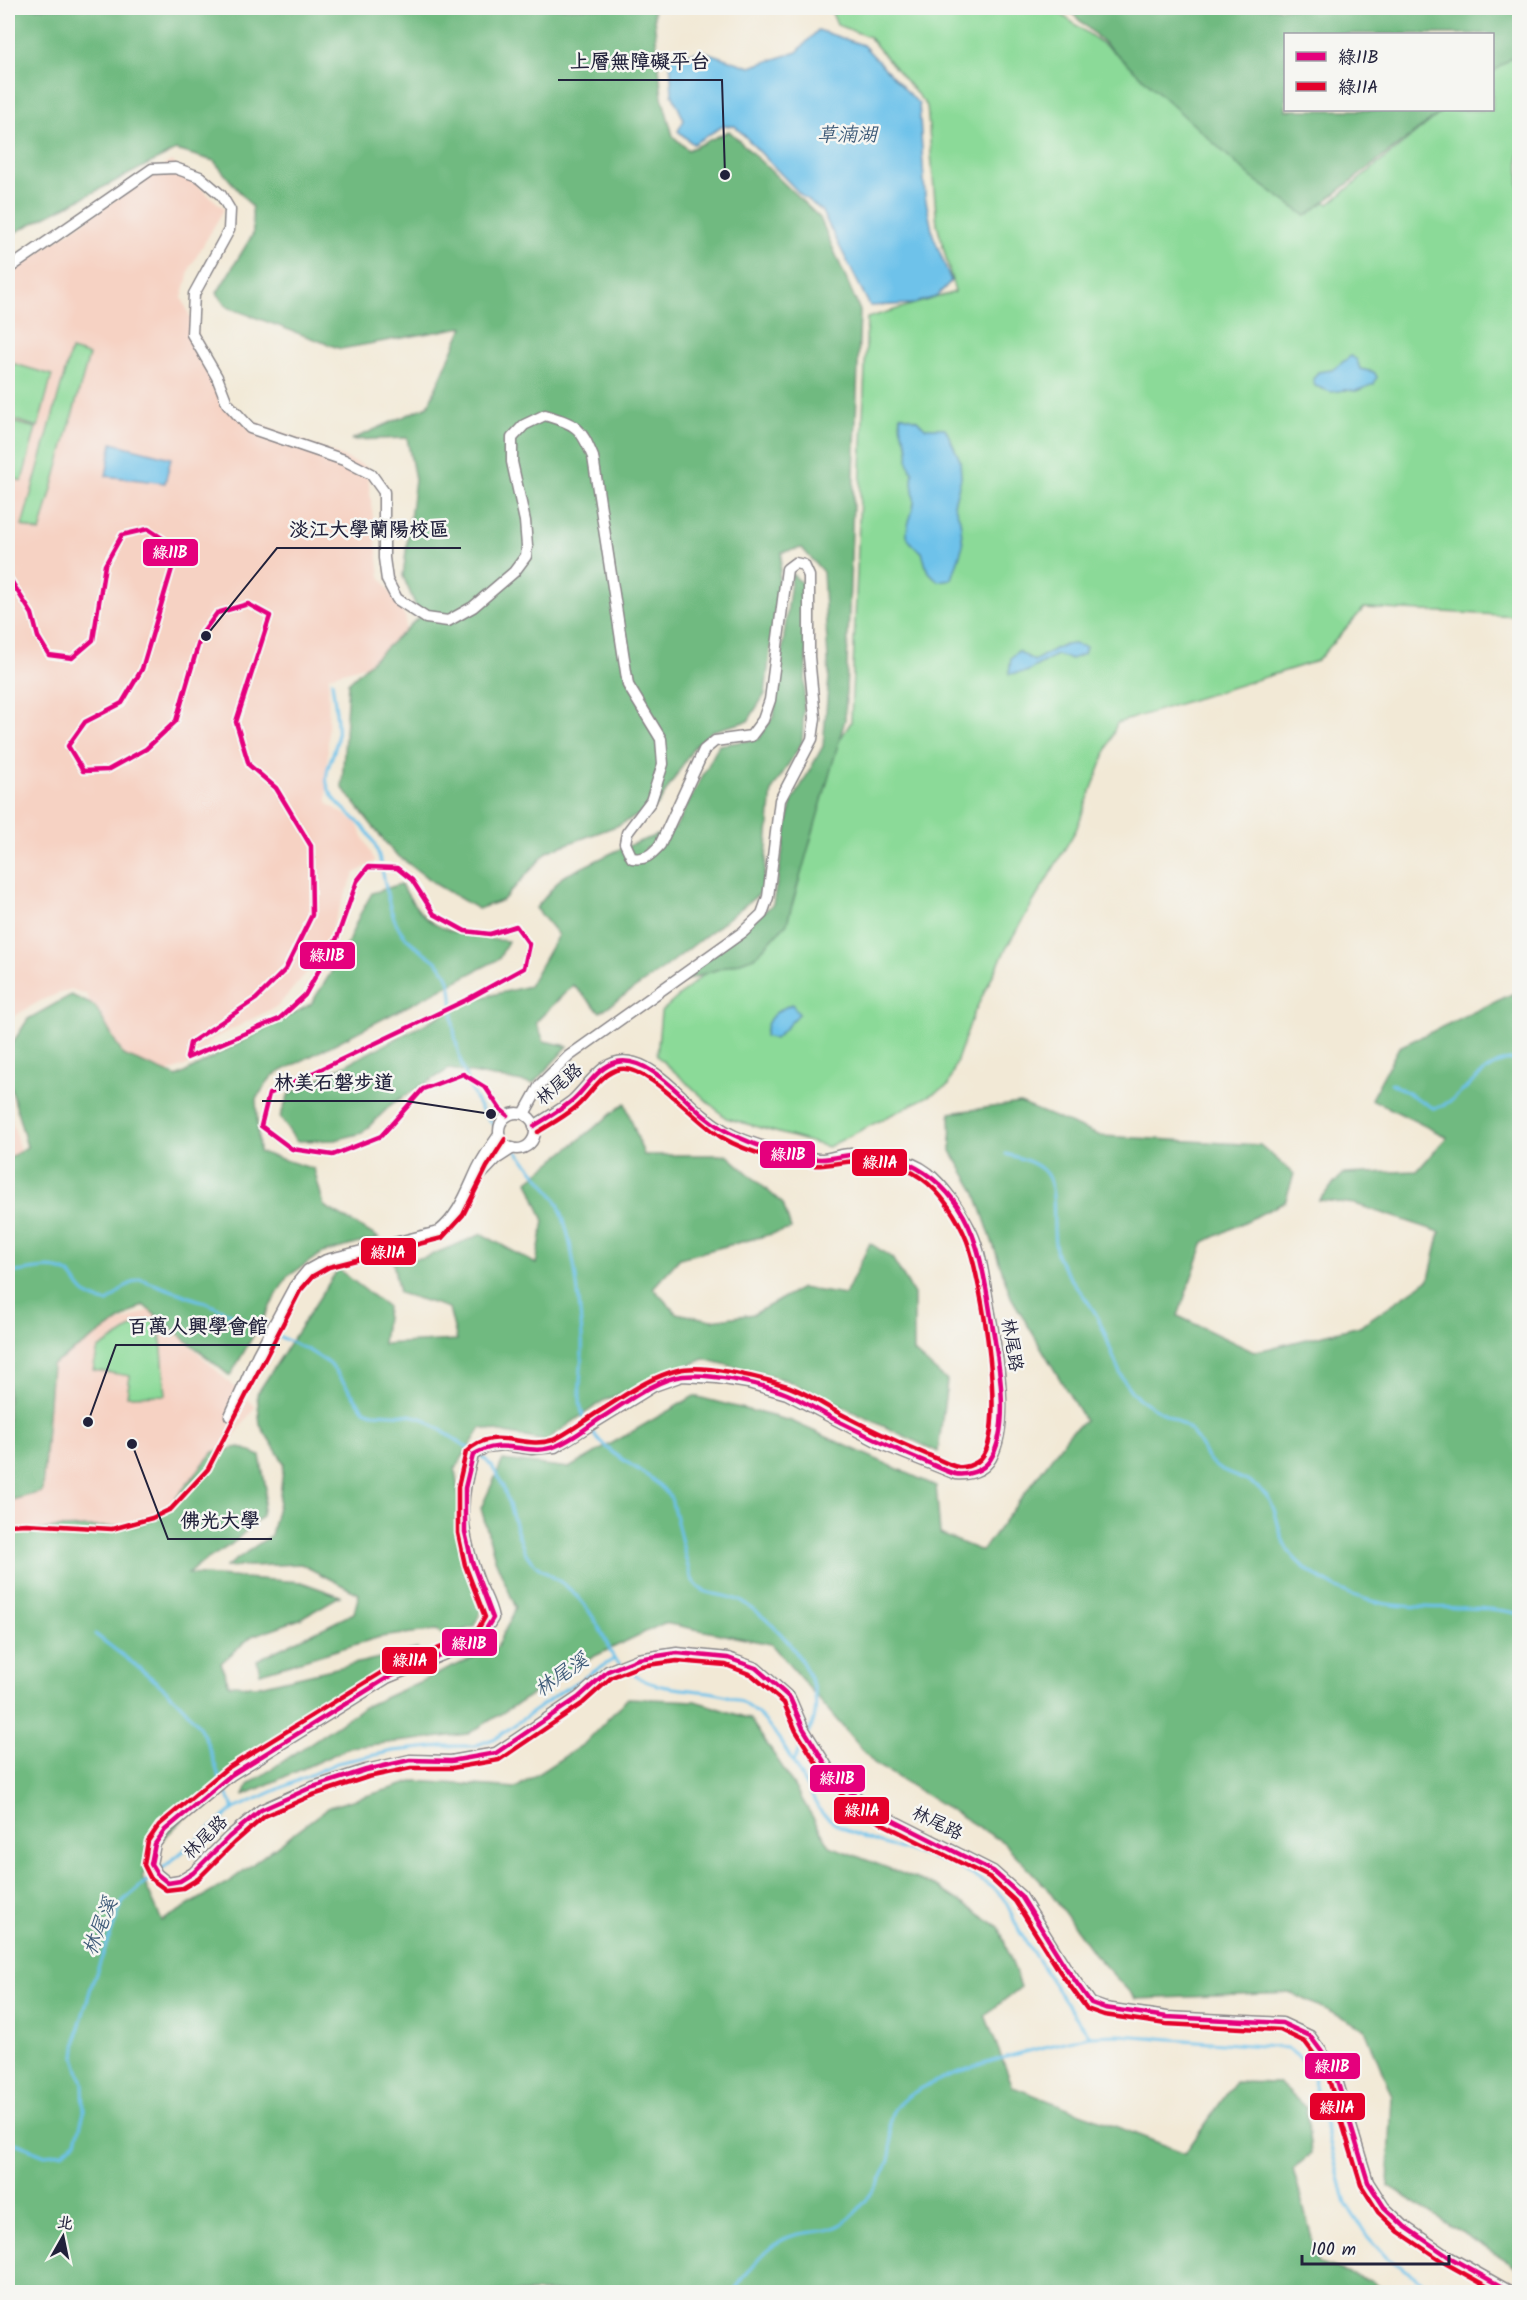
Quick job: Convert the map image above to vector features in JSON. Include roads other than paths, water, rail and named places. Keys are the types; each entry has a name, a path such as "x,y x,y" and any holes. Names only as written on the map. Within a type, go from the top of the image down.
{"street":[{"path":"8,269 152,169 175,168 200,177 220,195 230,210 229,230 194,294 192,334 217,377 227,403 250,428 344,460 371,474 384,492 384,558 387,580 397,599 426,618 448,621 472,607 514,572 526,556 525,521 512,462 512,438 524,425 545,415 575,426 584,435 593,457 627,685 661,739 663,764 656,791 627,832 625,843 632,858 642,860 660,845 704,750 715,741 751,736 763,720 770,700 787,569 795,563 804,565 807,569 809,576 809,657 815,718 812,739 780,801 768,897 762,914 743,932 569,1056 540,1085 524,1114"},
{"name":"林尾路","path":"534,1126 572,1100 604,1068 624,1060 642,1065 678,1092 705,1117 737,1137 774,1151 821,1159 849,1154 878,1155 910,1164 927,1173 951,1198 972,1233 983,1278 1000,1370 1000,1417 996,1446 990,1461 969,1475 956,1474 886,1446 787,1394 748,1383 682,1376 654,1386 555,1447 532,1449 503,1445 486,1447 473,1455 465,1485 462,1509 464,1536 479,1581 489,1600 493,1618 483,1634 464,1646 387,1678 231,1775 165,1830 155,1844 151,1864 157,1874 168,1883 180,1881 193,1873 229,1837 261,1810 310,1788 366,1770 410,1760 451,1761 496,1753 579,1698 608,1671 638,1659 677,1653 728,1658 756,1668 790,1698 803,1728 828,1768 848,1790 874,1812 993,1871 1021,1896 1065,1968 1091,2003 1105,2008 1167,2017 1282,2024 1310,2036 1333,2067 1368,2182 1384,2207 1404,2226 1449,2257 1511,2292"},
{"path":"230,1416 258,1354 294,1287 308,1270 326,1260 438,1232 449,1224 472,1184 478,1168 499,1135 500,1124 507,1115 524,1114 534,1126 530,1143 525,1147 513,1148 496,1159 472,1184"},
{"path":"499,1135 504,1143 513,1148"}],"water":[{"name":"草湳湖","path":"818,30 863,45 919,104 925,196 933,235 951,281 936,297 912,304 870,306 821,210 802,196 735,126 723,126 693,144 678,131 684,120 672,94 670,57 703,51 750,67 797,52"},
{"path":"1351,356 1357,360 1360,369 1374,372 1377,377 1374,384 1356,391 1331,392 1315,386 1313,379 1318,372 1332,370"},
{"path":"900,415 917,420 925,428 945,428 960,460 961,478 954,504 960,520 963,545 952,579 938,581 927,570 922,552 909,541 907,535 914,502 913,473 908,460 908,448 901,428"},
{"path":"112,443 171,458 165,483 106,476"},
{"path":"1073,644 1086,647 1084,654 1071,659 1056,655 1026,672 1009,674 1011,658 1018,651 1034,661 1060,646"},
{"path":"792,1004 799,1014 775,1039 765,1036 767,1024 773,1015"}],"waterway":[{"path":"332,681 337,718 337,740 326,778 330,792 372,839 381,862 388,900 396,923 413,944 442,967 449,979 457,1046 463,1069 477,1102 548,1188 563,1218 572,1252 580,1306 582,1348 580,1402 585,1420 604,1445 650,1478 671,1498 690,1575 700,1589 744,1603 774,1627 788,1642 800,1659 815,1695 815,1714 809,1732"},
{"path":"1391,1083 1435,1109 1452,1100 1491,1067 1500,1062 1520,1059"},
{"path":"1006,1154 1035,1164 1049,1178 1052,1188 1056,1251 1060,1262 1098,1318 1128,1387 1141,1400 1189,1429 1206,1456 1219,1469 1249,1482 1266,1495 1273,1507 1285,1545 1301,1564 1321,1579 1346,1592 1371,1601 1395,1605 1469,1608 1520,1614"},
{"path":"8,1273 46,1268 61,1270 68,1273 89,1297 108,1302 126,1286 140,1279 209,1304 308,1350 330,1364 364,1410 422,1418 475,1452"},
{"path":"480,1455 498,1476 527,1555 535,1565 566,1586 582,1602 600,1629 614,1659"},
{"path":"95,1634 158,1683 191,1716 205,1738 220,1779"},
{"name":"林尾溪","path":"8,2140 45,2155 62,2153 76,2141 84,2113 83,2083 75,2057 78,2031 92,1984 123,1901 234,1809 337,1763 393,1751 442,1746 474,1746 496,1738 562,1691 614,1659 620,1664"},
{"name":"林尾溪","path":"625,1668 653,1684 716,1693 745,1704 765,1720 773,1731 823,1814 860,1836 963,1870 996,1891 1006,1902 1019,1930 1046,1973 1090,2036 1120,2035 1287,2048 1310,2066 1346,2204 1368,2237 1387,2258 1438,2292"},
{"path":"793,1762 806,1738"},
{"path":"222,1785 234,1809"},
{"path":"733,2292 760,2258 776,2244 795,2235 838,2226 859,2209 881,2179 886,2168 891,2148 891,2116 901,2102 921,2088 980,2065 1090,2036"}],"place":[{"name":"上層無障礙平台","path":"725,175"},
{"name":"淡江大學蘭陽校區","path":"206,636"},
{"name":"林美石磐步道","path":"491,1114"},
{"name":"百萬人興學會館","path":"88,1422"},
{"name":"佛光大學","path":"132,1444"}]}
